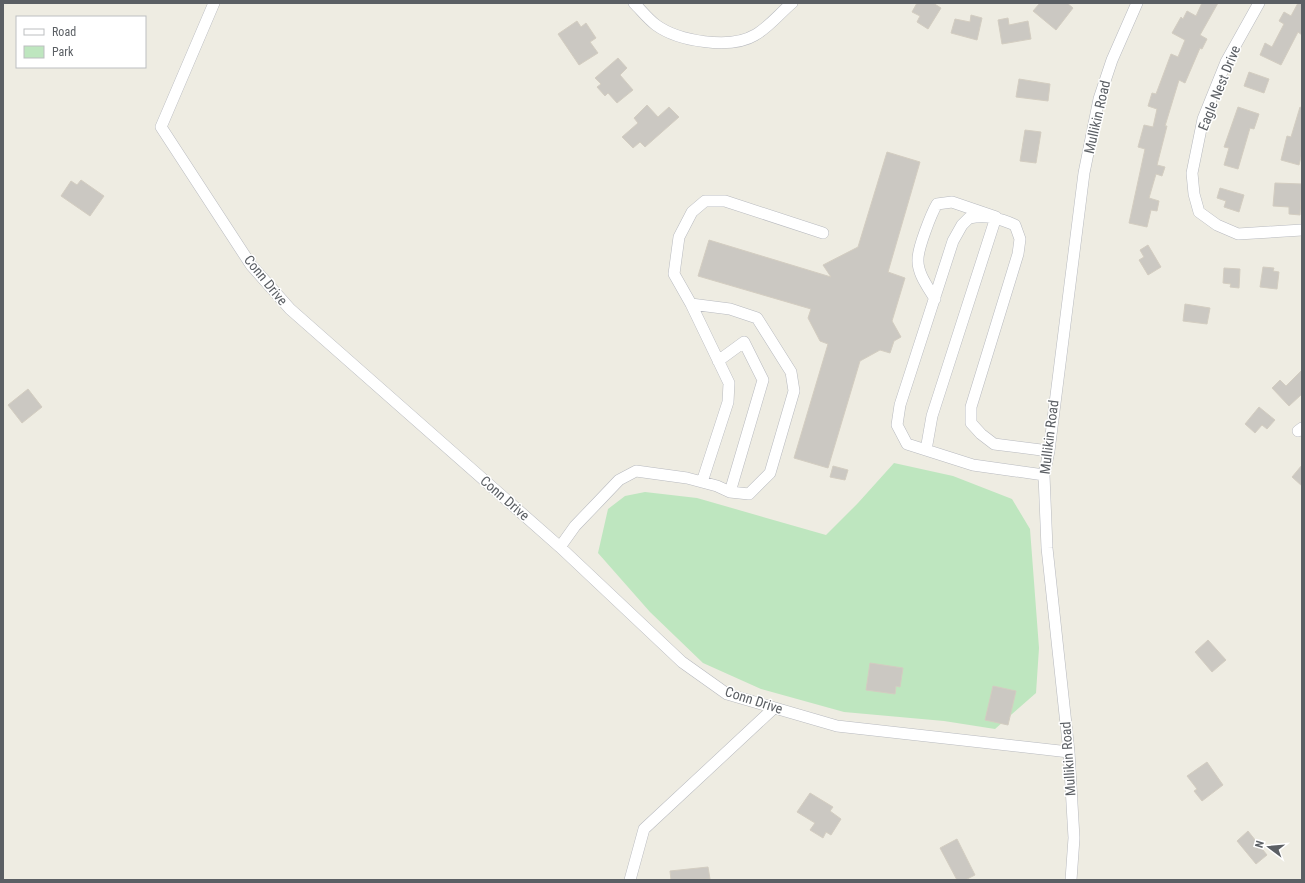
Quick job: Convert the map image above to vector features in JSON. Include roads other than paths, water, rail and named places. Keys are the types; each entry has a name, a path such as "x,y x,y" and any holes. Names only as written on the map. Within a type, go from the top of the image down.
{"street":[{"name":"Conn Drive","path":"214,3 161,127 251,265 290,309 560,547 682,662 727,694 837,726 1069,752"},
{"path":"634,3 656,24 680,38 708,42 730,42 755,36 792,3"},
{"name":"Mullikin Road","path":"1071,880 1074,838 1069,752 1047,548 1044,475 1084,173 1099,100 1112,60 1137,3"},
{"name":"Eagle Nest Drive","path":"1259,3 1226,62 1203,119 1192,172 1194,194 1199,212 1217,225 1238,234 1302,230"},
{"path":"702,482 728,402 729,382 691,304 674,274 679,237 692,212 705,201 725,201 823,233"},
{"path":"935,299 921,273 918,259 932,212 937,204 952,202 1015,225 1020,239 1018,254 971,407 971,423 981,434 994,444 1048,451"},
{"path":"996,217 969,218 962,225 953,241 900,405 897,425 907,444 973,465 1044,475"},
{"path":"926,450 932,416 996,217"},
{"path":"560,547 575,526 599,501 620,480 636,471 687,478 730,492 749,494 770,473 794,391 791,372 757,318 730,309 691,304"},
{"path":"718,361 744,342 763,380 730,492"},
{"path":"630,880 644,829 774,708"}]}
